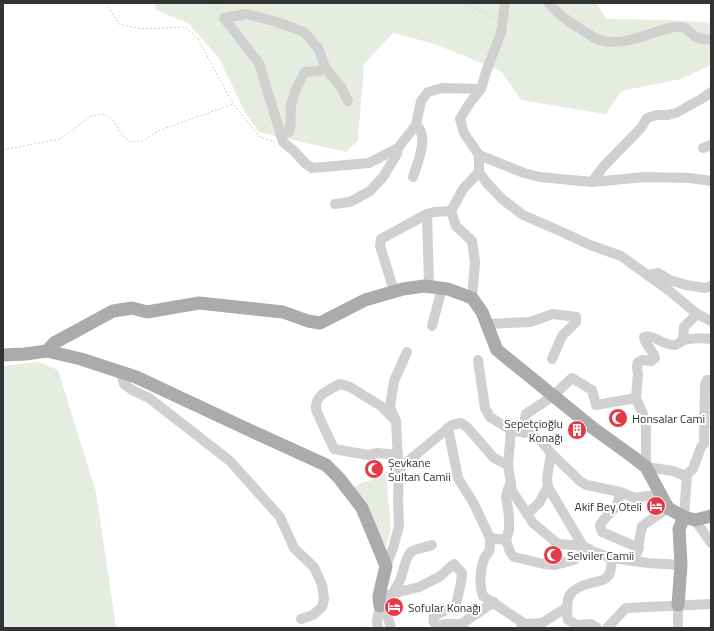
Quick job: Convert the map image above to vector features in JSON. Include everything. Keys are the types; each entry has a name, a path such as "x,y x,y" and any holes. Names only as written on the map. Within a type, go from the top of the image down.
{"main road":[{"path":"47,351 54,343 113,311 132,308 147,312 199,303 283,312 308,321 320,323 365,300 394,291 424,286 448,289 472,298 482,312 497,350 593,428 646,467 668,508 689,518 711,516"},
{"path":"3,355 47,351 81,359 136,377 326,465 339,478 362,508 386,566 379,602"},
{"path":"678,605 681,565 679,529 689,518"}],"street":[{"path":"505,3 501,33 481,89 468,104 460,119 464,133 479,155 524,173 540,177 592,182 645,178 690,178 711,181"},
{"path":"549,3 556,12 568,22 596,38 612,42 623,42 664,29 677,27 688,29 698,38 711,40"},
{"path":"348,101 341,87 326,69 318,48 304,32 246,14 224,18 259,63 282,138 306,164 312,168 368,163 398,148 416,125 421,101 428,92 442,88 481,89"},
{"path":"282,138 289,132 291,125 291,106 299,81 305,72 326,69"},
{"path":"592,182 603,167 641,128 647,118 657,115 676,113 711,92"},
{"path":"413,178 422,150 420,128 416,125"},
{"path":"335,204 350,202 370,191 383,177 397,154 398,148"},
{"path":"479,155 479,172 486,182 502,199 523,215 560,230 590,245 621,256 671,292 698,314 711,321"},
{"path":"472,298 475,262 472,241 456,226 451,211 463,189 479,172"},
{"path":"394,291 380,246 381,239 427,214 451,211"},
{"path":"427,214 436,287 432,326"},
{"path":"647,275 658,273 670,280 686,285 705,288 711,286"},
{"path":"487,324 530,322 553,314 576,318 576,322 562,336 552,359"},
{"path":"683,340 684,327 698,314"},
{"path":"711,339 688,339 683,340 676,345 668,344 654,337 644,337 644,340 655,358 650,361 644,360 638,362 637,368 636,398 646,426 646,467 673,471 683,475 687,474 693,469 702,447 708,444 705,385 707,380 711,380"},
{"path":"386,566 399,526 399,470 396,421 390,407 394,382 406,352"},
{"path":"478,360 485,408 490,417 511,430 524,433 530,432"},
{"path":"121,372 124,384 132,390 149,398 230,461 280,517 294,548 314,567 322,585 324,599 322,607 313,615 301,619"},
{"path":"636,398 596,405 592,390 572,378 553,396 526,414 526,418 530,432 542,442 551,453 581,482 620,492 635,498 661,494"},
{"path":"396,421 381,406 350,387 340,384 320,396 315,406 334,449 368,455 378,453 398,455"},
{"path":"399,470 448,428 452,425 461,423 467,427 494,458 508,465"},
{"path":"448,428 458,478 474,504 490,538 489,552 485,557 482,568 480,588 483,596 494,602 523,626 542,623 566,608"},
{"path":"511,430 508,465 512,491 532,523 558,544 586,547"},
{"path":"551,453 547,478 548,487 586,547 594,552 612,558 648,563 681,565"},
{"path":"687,474 689,518 711,543"},
{"path":"511,483 506,497 509,516 509,530 506,540 510,552 514,557 555,565 574,560 586,547"},
{"path":"527,514 539,503 548,487"},
{"path":"620,492 618,503 612,512 604,518 600,525 602,532 639,548"},
{"path":"635,560 639,548 642,526 668,508"},
{"path":"490,538 506,540"},
{"path":"393,594 399,583 406,558 411,551 432,546"},
{"path":"597,628 591,624 577,625 568,620 566,608 568,598 572,591 592,582 599,582 606,578 610,572 612,558"},
{"path":"379,602 393,594 419,587 439,577 454,564 462,573 456,605 434,616 434,624 437,626 446,624 463,626 494,602"},
{"path":"378,628 377,620 379,602"},
{"path":"379,602 387,615 390,628"},
{"path":"607,628 626,608 711,604"},
{"path":"678,605 678,628"}],"path":[{"path":"106,3 119,24 142,29 184,26 197,37 233,104 260,137 272,142 282,138"},
{"path":"214,3 217,11 224,18"},
{"path":"464,3 503,22"},
{"path":"3,150 60,139 91,116 104,114 114,122 122,135 131,142 142,142 158,130 233,104"}],"shaded area":[{"path":"155,3 597,3 606,19 672,20 711,23 711,65 681,79 621,91 606,114 521,100 501,71 435,44 393,33 364,64 358,140 346,152 259,132 246,114 219,58 188,23 156,10"},
{"path":"39,362 58,370 96,492 116,628 3,628 3,366"},
{"path":"387,471 391,527 386,546 383,544 354,488 361,483 372,480"}],"place":[{"name":"Honsalar Cami","path":"618,418"},
{"name":"Sepetçioğlu Konağı","path":"577,430"},
{"name":"Şevkane Sultan Camii","path":"374,469"},
{"name":"Akif Bey Oteli","path":"656,506"},
{"name":"Selviler Camii","path":"553,555"},
{"name":"Sofular Konağı","path":"394,607"}]}
